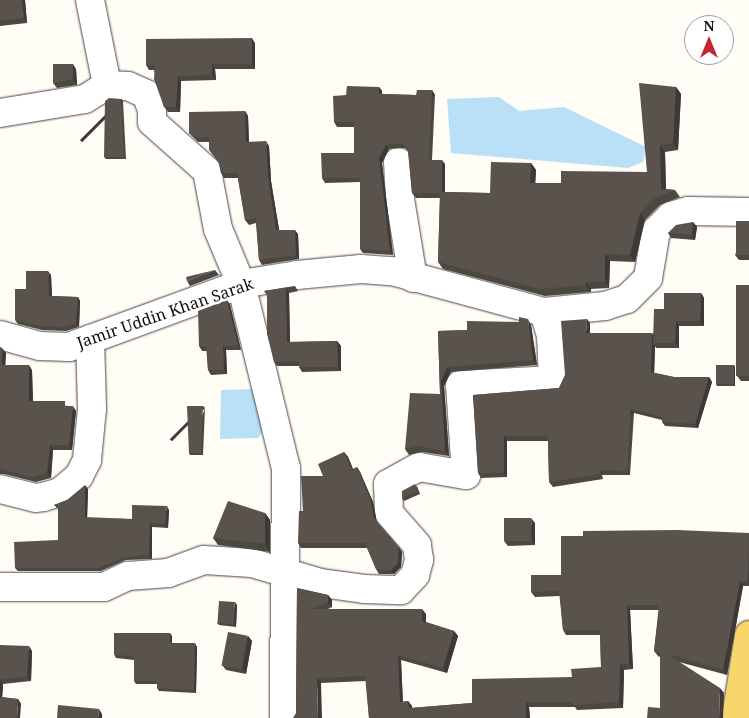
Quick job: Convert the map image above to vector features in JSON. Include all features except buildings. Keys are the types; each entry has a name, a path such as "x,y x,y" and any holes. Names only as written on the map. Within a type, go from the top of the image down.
{"main road":[{"path":"736,718 749,635"}],"street":[{"path":"90,0 107,85"},
{"path":"0,114 85,99 107,85 128,86 146,94 152,110 152,122 207,171 218,229 241,284 286,468 284,718"},
{"path":"398,162 400,199 413,278"},
{"name":"Jamir Uddin Khan Sarak","path":"0,335 40,346 68,347 241,284 297,274 361,269 392,270 413,278 544,312 606,306 627,299 648,278 656,231 671,216 688,211 749,212"},
{"path":"0,587 104,587 128,576 168,573 204,560 252,563 356,588 401,590 415,576 419,560 417,544 389,513 388,484 419,467 466,475 460,385 553,380 551,336 544,312"},
{"path":"0,489 35,498 43,497 60,492 79,476 88,460 92,409 90,339"}],"water":[{"path":"499,97 519,111 564,107 646,147 643,162 628,168 451,153 447,99"},
{"path":"258,389 262,433 258,438 220,439 221,390"}]}
